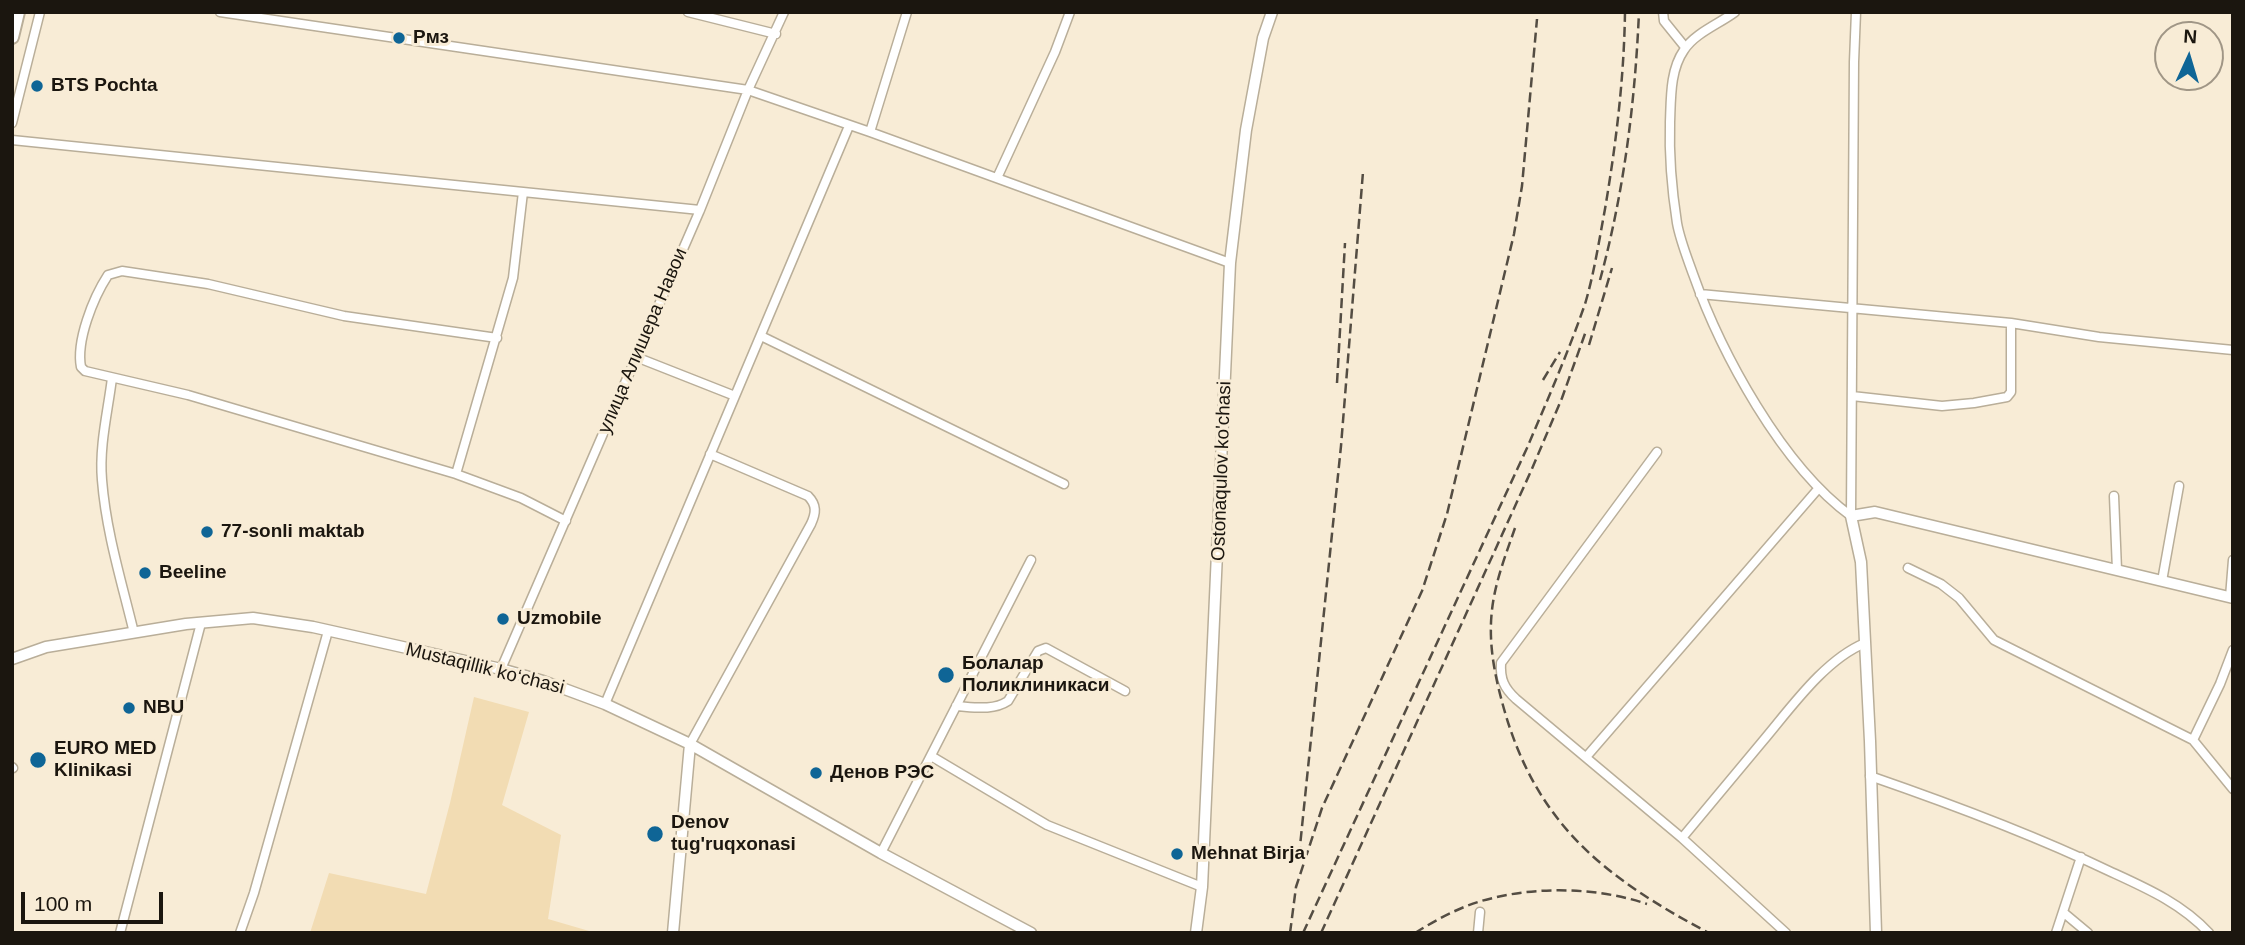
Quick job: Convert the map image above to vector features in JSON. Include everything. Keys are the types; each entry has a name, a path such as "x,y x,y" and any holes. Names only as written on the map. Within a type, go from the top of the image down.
{"main road":[{"path":"12,37 16,13"}],"street":[{"path":"12,123 40,12"},
{"path":"220,12 748,90 1230,263"},
{"path":"688,12 776,34"},
{"name":"улица Алишера Навои","path":"501,669 700,210 748,90 784,12"},
{"path":"870,132 908,12"},
{"path":"997,178 1055,52 1070,12"},
{"name":"Ostonaqulov ko'chasi","path":"1196,933 1202,887 1230,263 1246,130 1263,37 1272,12"},
{"path":"1663,12 1664,21 1685,47"},
{"path":"1735,12 1685,47 1678,61 1672,88 1670,135 1677,224 1700,294 1733,368 1818,489 1852,516 1875,512 2231,597 2233,559"},
{"path":"1856,12 1852,516 1861,562 1870,741 1875,933"},
{"path":"605,704 849,126"},
{"path":"12,140 700,210"},
{"path":"456,474 513,278 523,192"},
{"path":"497,338 344,316 208,284 122,271 108,275 100,287 83,334 79,356 81,368 85,371 188,395 456,474 520,498 566,520"},
{"path":"1700,294 2011,323 2099,337 2233,350"},
{"path":"1852,396 1942,405 2007,397 2011,392 2011,323"},
{"path":"761,336 1064,484"},
{"path":"636,356 735,396"},
{"path":"113,378 102,452 102,479 110,536 134,633"},
{"path":"1657,452 1501,663 1501,679 1506,689 1682,838 1786,933"},
{"path":"673,933 690,744 811,524 815,511 808,496 710,454"},
{"path":"2162,581 2179,486"},
{"path":"1587,757 1818,489"},
{"path":"2115,496 2117,570"},
{"path":"881,853 1031,560"},
{"path":"1908,568 1941,584 1959,598 1994,640 2193,740 2233,789"},
{"name":"Mustaqillik ko‘chasi","path":"12,659 46,647 201,623 253,618 328,631 501,669 605,704 690,744 881,853 1031,933"},
{"path":"120,933 201,623"},
{"path":"240,933 254,893 328,631"},
{"path":"1682,838 1790,708 1829,667 1852,648 1865,643"},
{"path":"956,706 984,708 1004,704 1038,652 1046,648 1125,691"},
{"path":"2193,740 2233,650"},
{"path":"931,756 1047,825 1202,887"},
{"path":"1870,776 1912,790 2081,858 2169,900 2196,919 2209,933"},
{"path":"2056,933 2081,858"},
{"path":"1478,933 1480,912"},
{"path":"2064,913 2088,933"}],"shaded area":[{"path":"474,697 529,712 502,805 561,835 548,919 596,933 310,933 329,873 426,894"}],"railway":[{"path":"1303,933 1527,448 1585,304 1613,160 1625,12"},
{"path":"1600,280 1616,214 1627,147 1639,12"},
{"path":"1290,933 1296,887 1322,808 1422,591 1447,514 1514,234 1522,186 1537,19"},
{"path":"1299,856 1341,446 1363,172"},
{"path":"1337,383 1345,243"},
{"path":"1589,345 1612,268"},
{"path":"1321,933 1531,471 1562,398 1586,331"},
{"path":"1543,380 1560,352"},
{"path":"1515,528 1496,589 1491,635 1498,685 1518,750 1536,786 1556,817 1581,845 1639,892 1709,933"},
{"path":"1415,933 1472,904 1511,894 1570,890 1610,895 1647,904"}],"place":[{"name":"Рмз","path":"399,38"},
{"name":"BTS Pochta","path":"37,86"},
{"name":"77-sonli maktab","path":"207,532"},
{"name":"Beeline","path":"145,573"},
{"name":"Uzmobile","path":"503,619"},
{"name":"Болалар Поликлиникаси","path":"946,675"},
{"name":"NBU","path":"129,708"},
{"name":"EURO MED Klinikasi","path":"38,760"},
{"name":"Денов РЭС","path":"816,773"},
{"name":"Denov tug'ruqxonasi","path":"655,834"},
{"name":"Mehnat Birja","path":"1177,854"}]}
